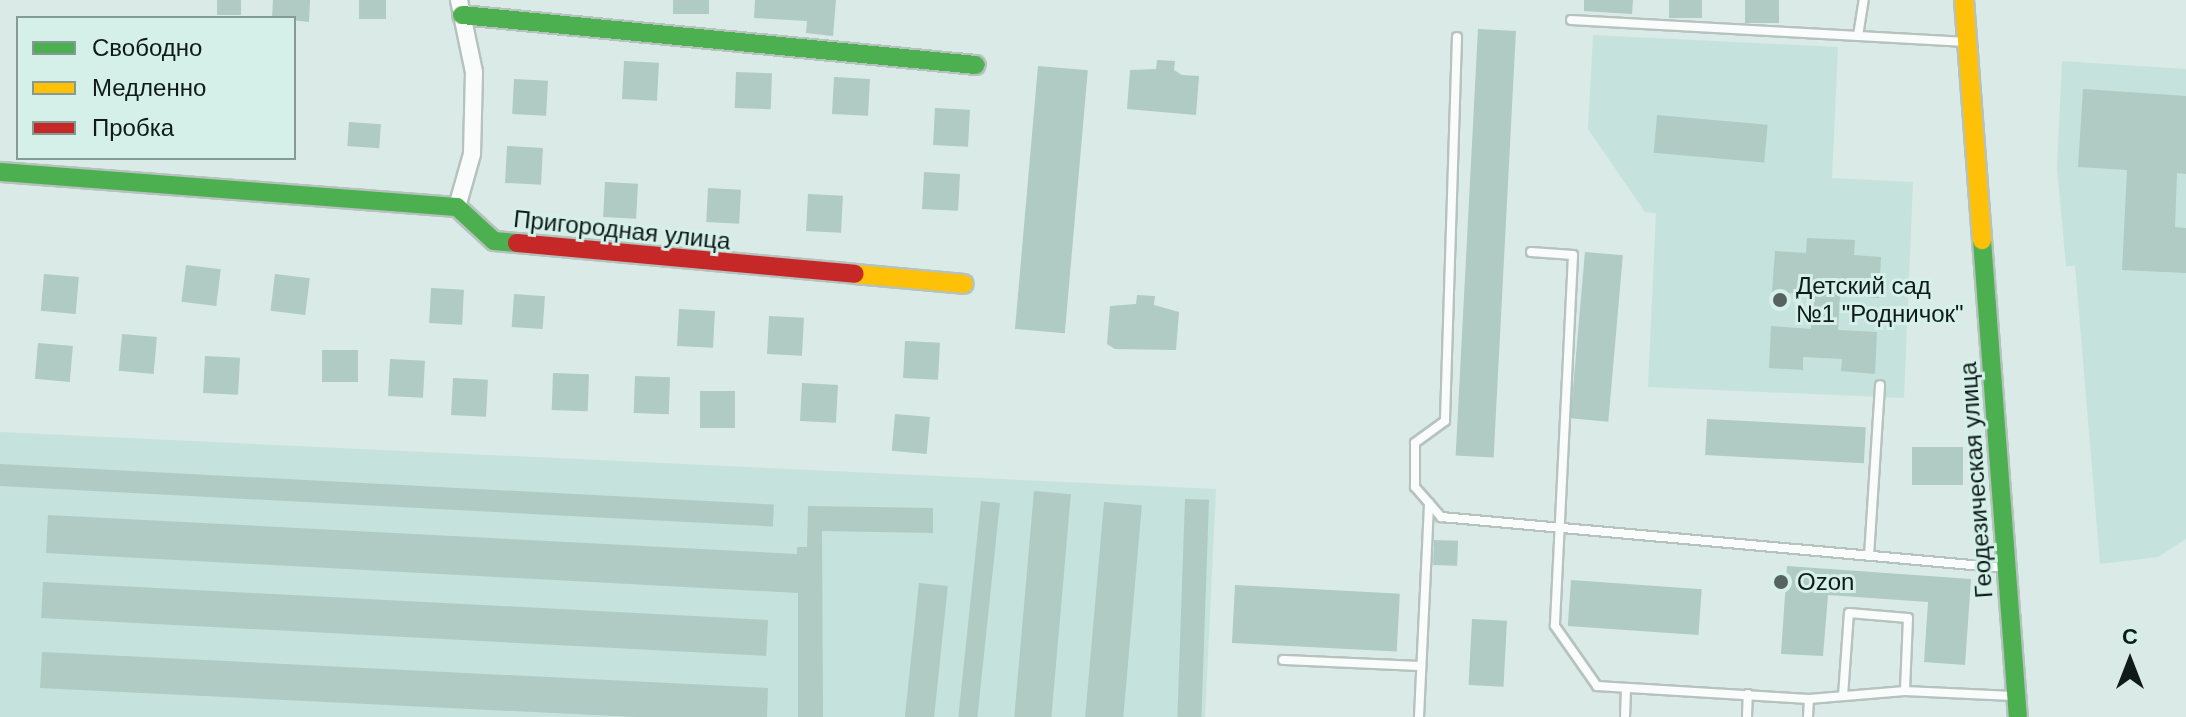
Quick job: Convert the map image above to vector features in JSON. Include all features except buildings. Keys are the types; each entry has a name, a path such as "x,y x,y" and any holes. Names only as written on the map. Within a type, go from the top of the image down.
{"street":[{"name":"Геодезическая улица","path":"1964,0 2018,717"},
{"path":"0,172 457,207 472,154 474,72 460,8 976,65"},
{"name":"Пригородная улица","path":"457,207 494,241 964,284"}],"lane":[{"path":"1858,36 1864,0"},
{"path":"1571,20 1969,42"},
{"path":"1457,37 1445,421 1415,443 1415,487 1441,517 2006,568"},
{"path":"1531,252 1573,255 1556,528 1555,626 1597,686 1626,691 1809,699 1905,691 2016,696"},
{"path":"1869,556 1880,385"},
{"path":"1419,717 1429,502"},
{"path":"1843,696 1849,613 1908,618 1905,691"},
{"path":"1283,660 1421,666"},
{"path":"1625,717 1626,691"},
{"path":"1747,717 1748,694"},
{"path":"1808,717 1809,699"}],"shaded area":[{"name":"Детский сад №1 \"Родничок\"","path":"1593,35 1838,47 1832,178 1913,182 1904,398 1648,387 1656,213 1645,212 1588,129"},
{"path":"2062,61 2186,69 2186,539 2158,557 2100,564 2075,266 2066,266 2057,168"},
{"path":"0,432 1216,489 1205,717 0,717"}],"traffic: fast":[{"path":"462,15 976,65"},
{"path":"0,172 457,207 494,241 517,243"},
{"path":"1982,240 2018,717"}],"traffic: slow":[{"path":"1964,0 1982,240"},
{"path":"855,274 964,284"}],"traffic: jam":[{"path":"517,243 855,274"}],"place":[{"name":"Детский сад №1 \"Родничок\"","path":"1780,300"},
{"name":"Ozon","path":"1781,582"}]}
